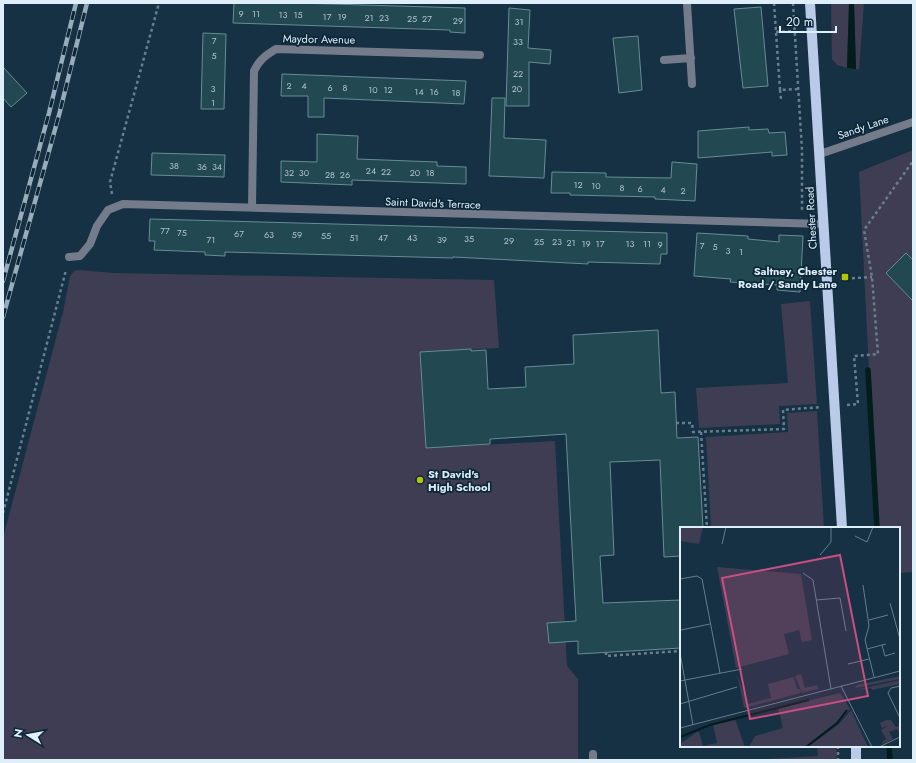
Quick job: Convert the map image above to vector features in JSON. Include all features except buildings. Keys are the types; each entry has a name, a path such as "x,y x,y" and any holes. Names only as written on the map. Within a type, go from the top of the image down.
{"main road":[{"name":"Chester Road","path":"810,3 842,527"},
{"path":"856,747 856,760"}],"street":[{"path":"687,3 692,84"},
{"name":"Maydor Avenue","path":"252,207 254,71 259,62 268,54 276,49 280,49 480,55"},
{"path":"664,60 691,58"},
{"name":"Sandy Lane","path":"820,154 913,122"},
{"name":"Saint David's Terrace","path":"115,208 123,204 496,216 823,224"},
{"path":"69,257 80,256 90,244 97,226 108,210 115,208"}],"path":[{"path":"115,208 110,182 159,3"},
{"path":"774,3 781,99"},
{"path":"776,32 794,31"},
{"path":"780,90 798,89"},
{"path":"858,404 854,356 878,354 872,277 864,230 913,161"},
{"path":"3,513 69,257"},
{"path":"827,280 872,277"},
{"path":"676,423 692,422 693,432 784,429 783,410 819,408"},
{"path":"701,432 707,527"},
{"path":"606,652 606,656 680,651"},
{"path":"838,747 838,760"}],"shaded area":[{"path":"831,3 849,3 847,68 837,65 832,59"},
{"path":"849,3 854,3 856,69 847,68"},
{"path":"854,3 864,3 859,70 856,69"},
{"path":"913,150 913,572 900,573 900,527 877,527 859,172"},
{"name":"St David's High School","path":"79,270 113,273 494,280 499,348 420,352 426,448 555,441 567,666 578,679 578,760 3,760 3,538 63,312 70,276 74,271"},
{"path":"810,301 817,404 779,406 780,424 699,428 696,388 788,383 781,304"},
{"path":"817,411 824,527 711,527 706,437 788,432 787,413"},
{"path":"817,747 836,747 837,760 750,760 818,756"}],"waterway":[{"path":"868,370 877,527"},
{"path":"889,747 890,760"}],"railway":[{"path":"3,281 49,113 76,3"},
{"path":"3,317 59,115 87,3"}],"place":[{"name":"Saltney, Chester Road / Sandy Lane","path":"845,277"},
{"name":"St David's High School","path":"420,480"}]}
